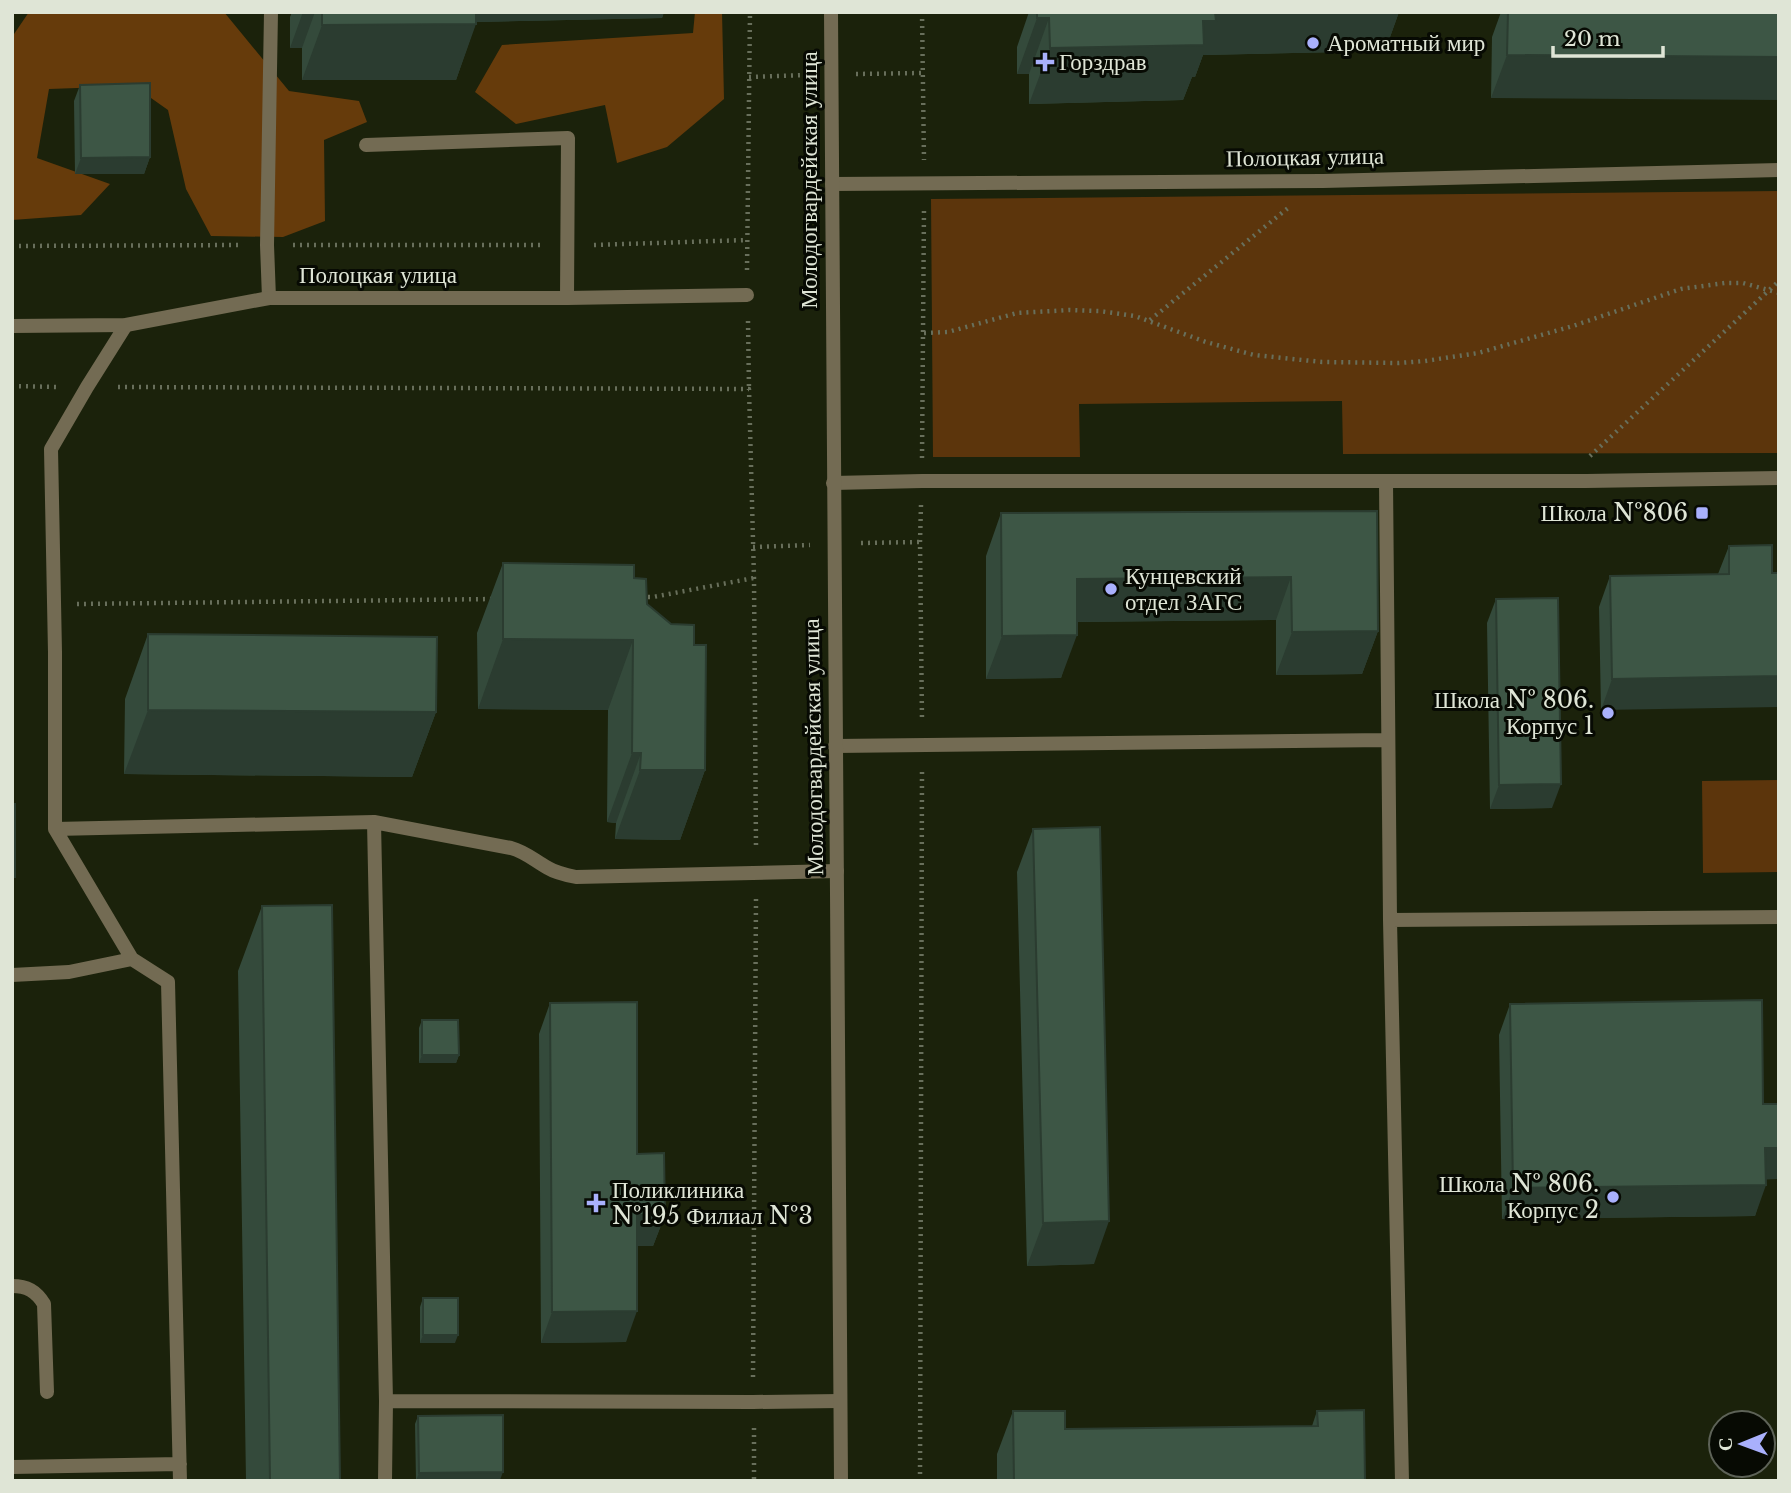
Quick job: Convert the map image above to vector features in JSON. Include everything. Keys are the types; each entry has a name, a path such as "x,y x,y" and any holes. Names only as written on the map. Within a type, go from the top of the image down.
{"street":[{"path":"269,298 267,246 271,12"},
{"name":"Молодогвардейская улица","path":"831,12 841,1481"},
{"path":"366,145 568,138 567,299"},
{"name":"Полоцкая улица","path":"832,184 1322,181 1779,170"},
{"name":"Полоцкая улица","path":"12,326 125,325 269,298 567,299 747,295"},
{"path":"125,325 51,449 55,828 132,959 168,982 180,1481"},
{"path":"833,484 922,481 1586,481 1779,478"},
{"path":"1385,481 1390,920 1402,1481"},
{"path":"835,746 1388,740"},
{"path":"55,828 374,822 511,848 531,856 547,868 576,877 837,871"},
{"path":"374,822 386,1401 385,1481"},
{"path":"1390,920 1779,917"},
{"path":"12,975 69,972 132,959"},
{"path":"12,1286 32,1290 44,1304 47,1392"},
{"path":"386,1401 840,1401"},
{"path":"12,1467 51,1474 180,1464"}],"path":[{"path":"12,246 629,245 747,240 750,12"},
{"path":"922,12 923,135"},
{"path":"1150,320 1322,181"},
{"path":"920,1481 920,542 924,183"},
{"path":"1587,458 1779,281"},
{"path":"924,333 958,330 1017,313 1070,310 1118,312 1254,355 1322,362 1399,363 1478,353 1573,326 1681,289 1743,283 1779,293"},
{"path":"12,386 749,389 754,579 756,873 754,1481"},
{"path":"639,597 653,597 754,579"},
{"path":"54,605 505,599"}],"shaded area":[{"path":"29,12 224,12 289,91 359,101 367,122 324,140 325,221 283,237 211,236 186,189 168,110 134,86 49,89 37,158 110,184 81,215 12,220 12,37"},
{"path":"695,12 722,12 724,99 667,147 617,163 605,105 516,124 475,92 502,45 693,33"},
{"path":"1779,191 1779,453 1343,454 1342,401 1079,404 1080,457 933,457 931,199"},
{"path":"1779,780 1779,872 1703,873 1702,781"}],"building":[{"path":"322,12 476,12 476,24 322,25"},
{"path":"1037,12 1215,12 1216,21 1203,21 1204,45 1050,48 1049,18 1037,18"},
{"path":"1508,12 1779,12 1779,57 1507,55"},
{"path":"150,83 150,157 81,158 80,85"},
{"path":"1377,511 1378,631 1292,632 1291,577 1077,579 1077,635 1002,636 1001,513"},
{"path":"1772,545 1772,573 1779,573 1779,676 1612,679 1610,576 1729,574 1729,546"},
{"path":"503,563 634,565 634,578 646,579 647,604 671,624 694,625 694,645 706,645 705,770 640,770 641,753 632,753 633,640 503,639"},
{"path":"1558,598 1561,784 1499,785 1496,599"},
{"path":"148,634 437,637 436,712 148,710"},
{"path":"12,804 15,804 15,877 12,877"},
{"path":"1100,827 1109,1221 1043,1223 1033,829"},
{"path":"332,905 340,1481 270,1481 262,906"},
{"path":"1762,1000 1763,1104 1779,1104 1779,1148 1765,1148 1766,1185 1513,1188 1510,1004"},
{"name":"Поликлиника №195 Филиал №3","path":"637,1002 637,1154 664,1153 665,1215 637,1215 637,1311 552,1312 550,1003"},
{"path":"422,1020 458,1020 459,1055 422,1055"},
{"path":"423,1298 458,1298 458,1335 423,1335"},
{"path":"1364,1410 1365,1481 1014,1481 1013,1411 1065,1411 1065,1429 1318,1426 1317,1411"},
{"path":"503,1415 503,1472 419,1473 418,1416"}],"place":[{"name":"Ароматный мир","path":"1313,43"},
{"name":"Горздрав","path":"1045,62"},
{"name":"Школа №806","path":"1702,513"},
{"name":"Кунцевский отдел ЗАГС","path":"1111,589"},
{"name":"Школа № 806. Корпус 1","path":"1608,713"},
{"name":"Школа № 806. Корпус 2","path":"1613,1197"},
{"name":"Поликлиника №195 Филиал №3","path":"596,1203"}]}
